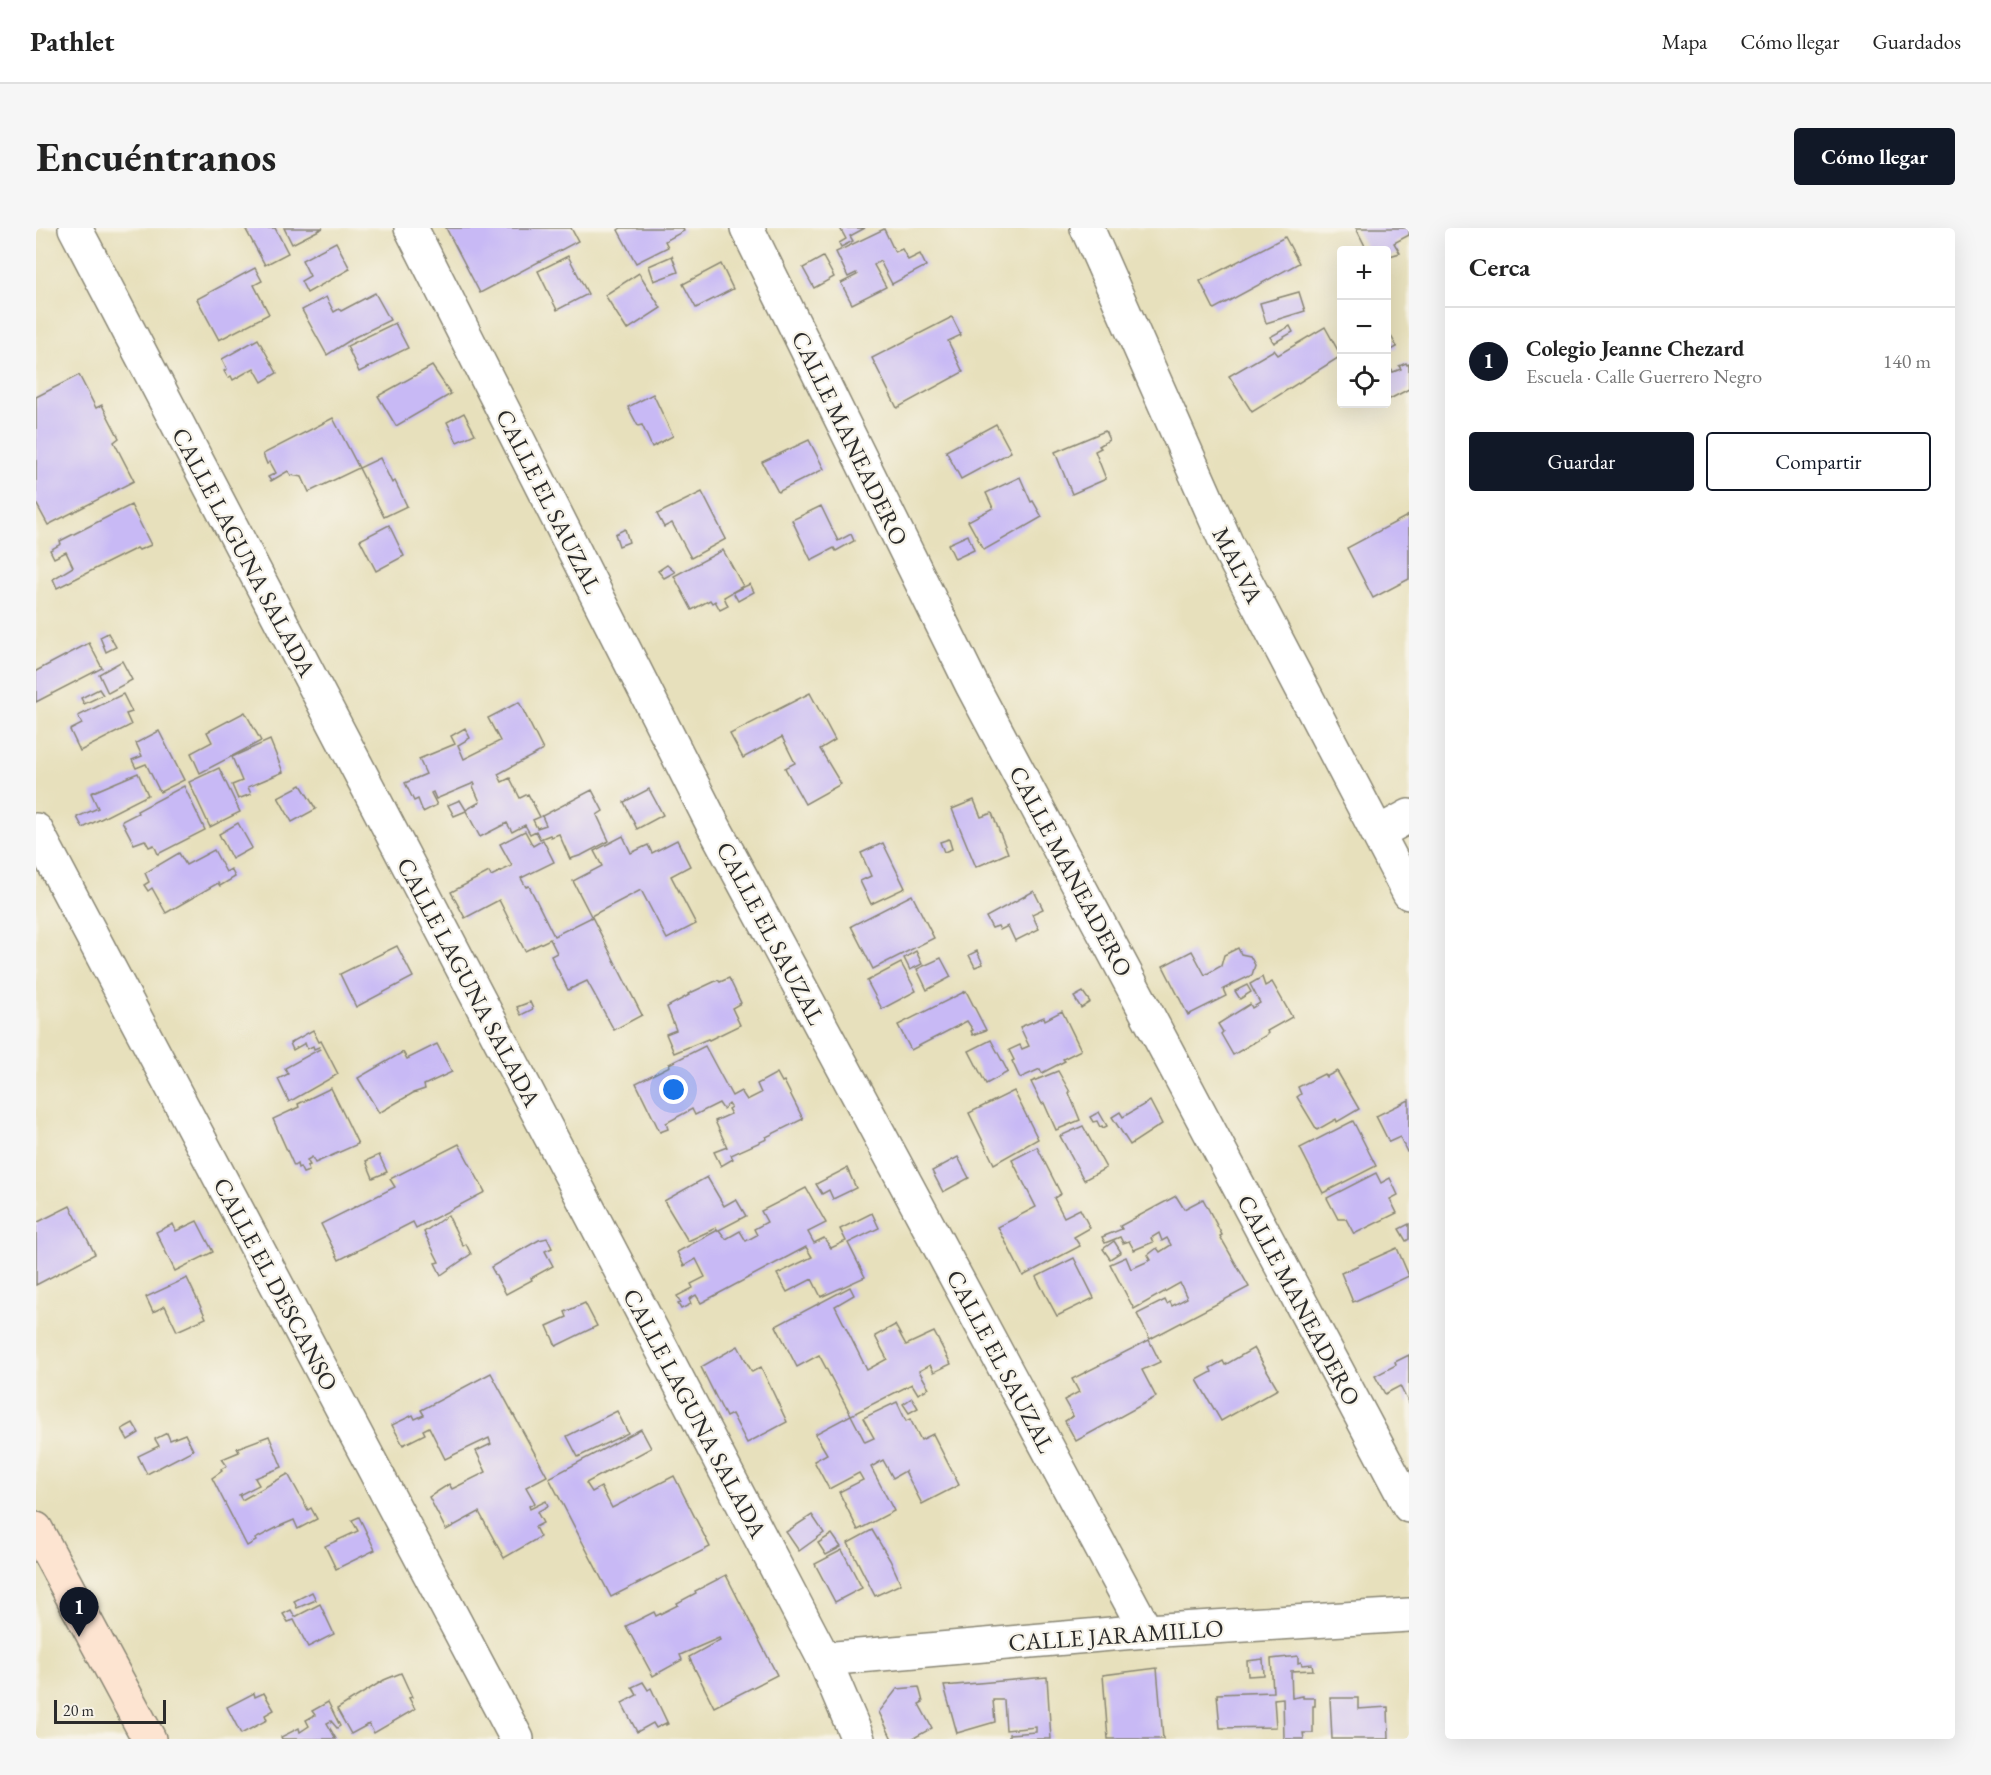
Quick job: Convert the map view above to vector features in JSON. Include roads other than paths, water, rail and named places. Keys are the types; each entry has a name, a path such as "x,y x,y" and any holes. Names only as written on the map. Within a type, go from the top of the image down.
{"street":[{"name":"CALLE LAGUNA SALADA","path":"75,228 824,1659 858,1739"},
{"name":"CALLE EL SAUZAL","path":"411,228 712,824 1146,1631"},
{"name":"CALLE MANEADERO","path":"747,228 972,685 1409,1506"},
{"name":"MALVA","path":"1087,228 1228,547 1409,892"},
{"path":"1378,833 1409,816"},
{"name":"CALLE EL DESCANSO","path":"36,830 517,1739"},
{"path":"36,1529 149,1739"},
{"name":"CALLE JARAMILLO","path":"824,1659 1146,1631 1409,1615"}],"place":[{"name":"Colegio Jeanne Chezard","path":"79,1637"}]}
